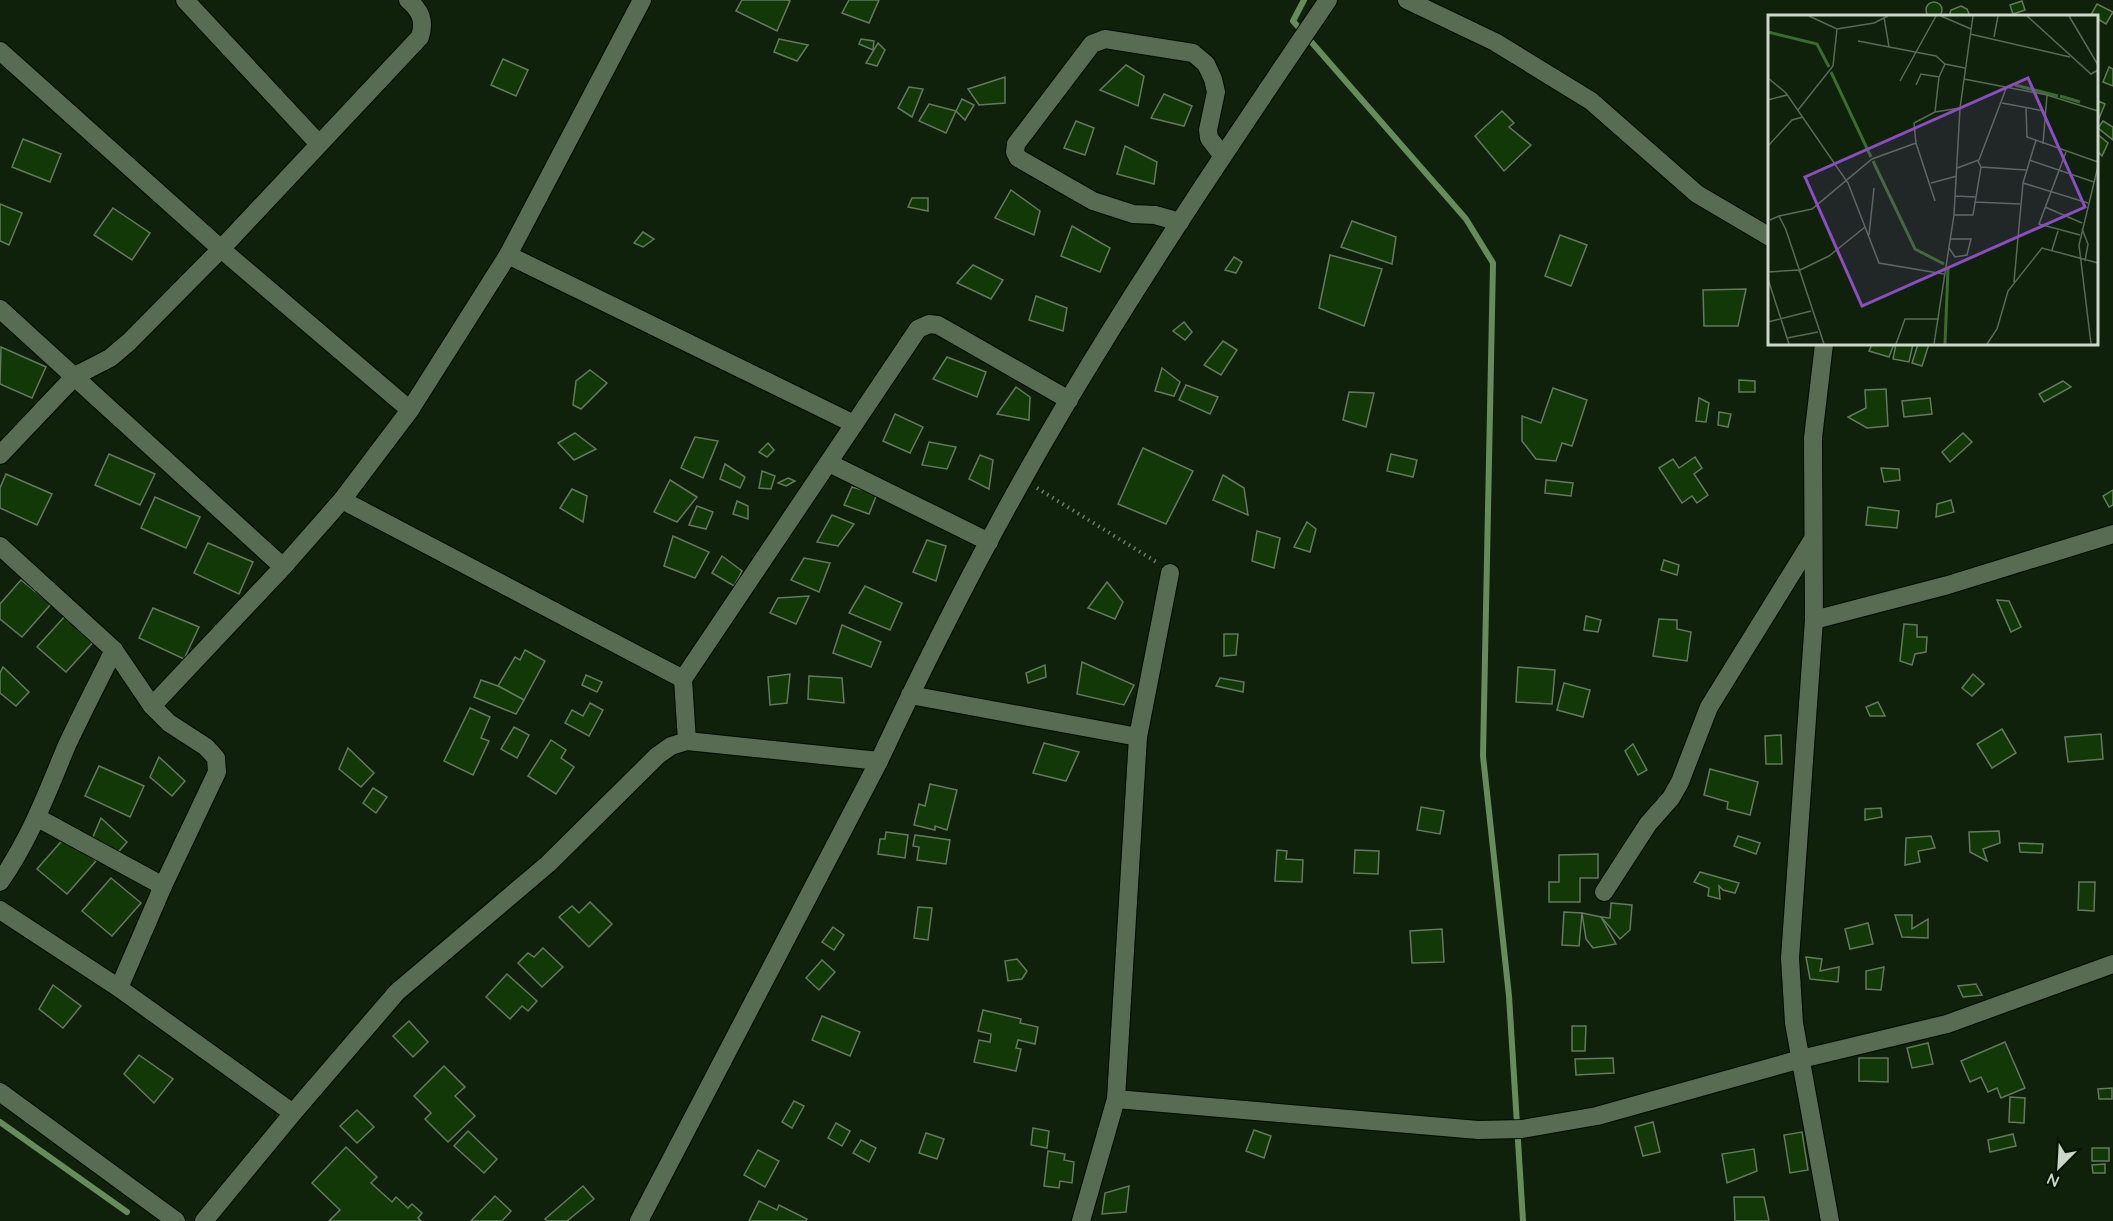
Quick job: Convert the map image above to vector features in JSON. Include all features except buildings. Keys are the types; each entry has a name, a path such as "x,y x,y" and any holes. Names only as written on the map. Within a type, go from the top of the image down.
{"street":[{"path":"185,0 319,144"},
{"path":"0,455 75,376 110,358 129,342 221,249 420,37 424,25 419,9 408,0"},
{"path":"152,706 284,567 342,500 410,410 508,255 642,0"},
{"path":"639,1221 1023,480 1069,400 1222,155 1328,0"},
{"path":"1407,0 1495,42 1591,101 1697,194 1768,236"},
{"path":"1180,222 1155,215 1132,214 1093,201 1018,158 1015,152 1016,144 1092,44 1105,39 1193,53 1206,64 1213,78 1216,92 1208,130 1209,138 1222,155"},
{"path":"0,51 221,249 410,410"},
{"path":"508,255 854,424"},
{"path":"0,309 284,567"},
{"path":"687,741 683,679 918,329 929,324 938,324 1069,400"},
{"path":"1824,345 1813,438 1814,620 1790,958 1794,1023 1830,1221"},
{"path":"829,463 989,542"},
{"path":"342,500 683,679"},
{"path":"1814,620 1948,585 2113,534"},
{"path":"1604,892 1648,824 1671,798 1680,782 1709,707 1813,539"},
{"path":"0,546 114,650 152,706 169,723 206,747 216,758 217,772 119,988"},
{"path":"1081,1221 1116,1099 1138,737 1170,573"},
{"path":"0,882 38,818 68,744 114,650"},
{"path":"910,695 1138,737"},
{"path":"204,1221 397,992 548,864 657,756 671,746 687,741 879,761"},
{"path":"38,818 164,886"},
{"path":"0,910 119,988 293,1113"},
{"path":"1116,1099 1478,1130 1522,1129 1597,1116 1801,1059 1947,1024 2113,964"},
{"path":"0,1092 176,1221"}],"path":[{"path":"1023,480 1170,573"}],"waterway":[{"path":"1304,0 1293,21 1466,219 1493,263 1483,756 1509,996 1523,1221"},
{"path":"0,1122 127,1212"}]}
